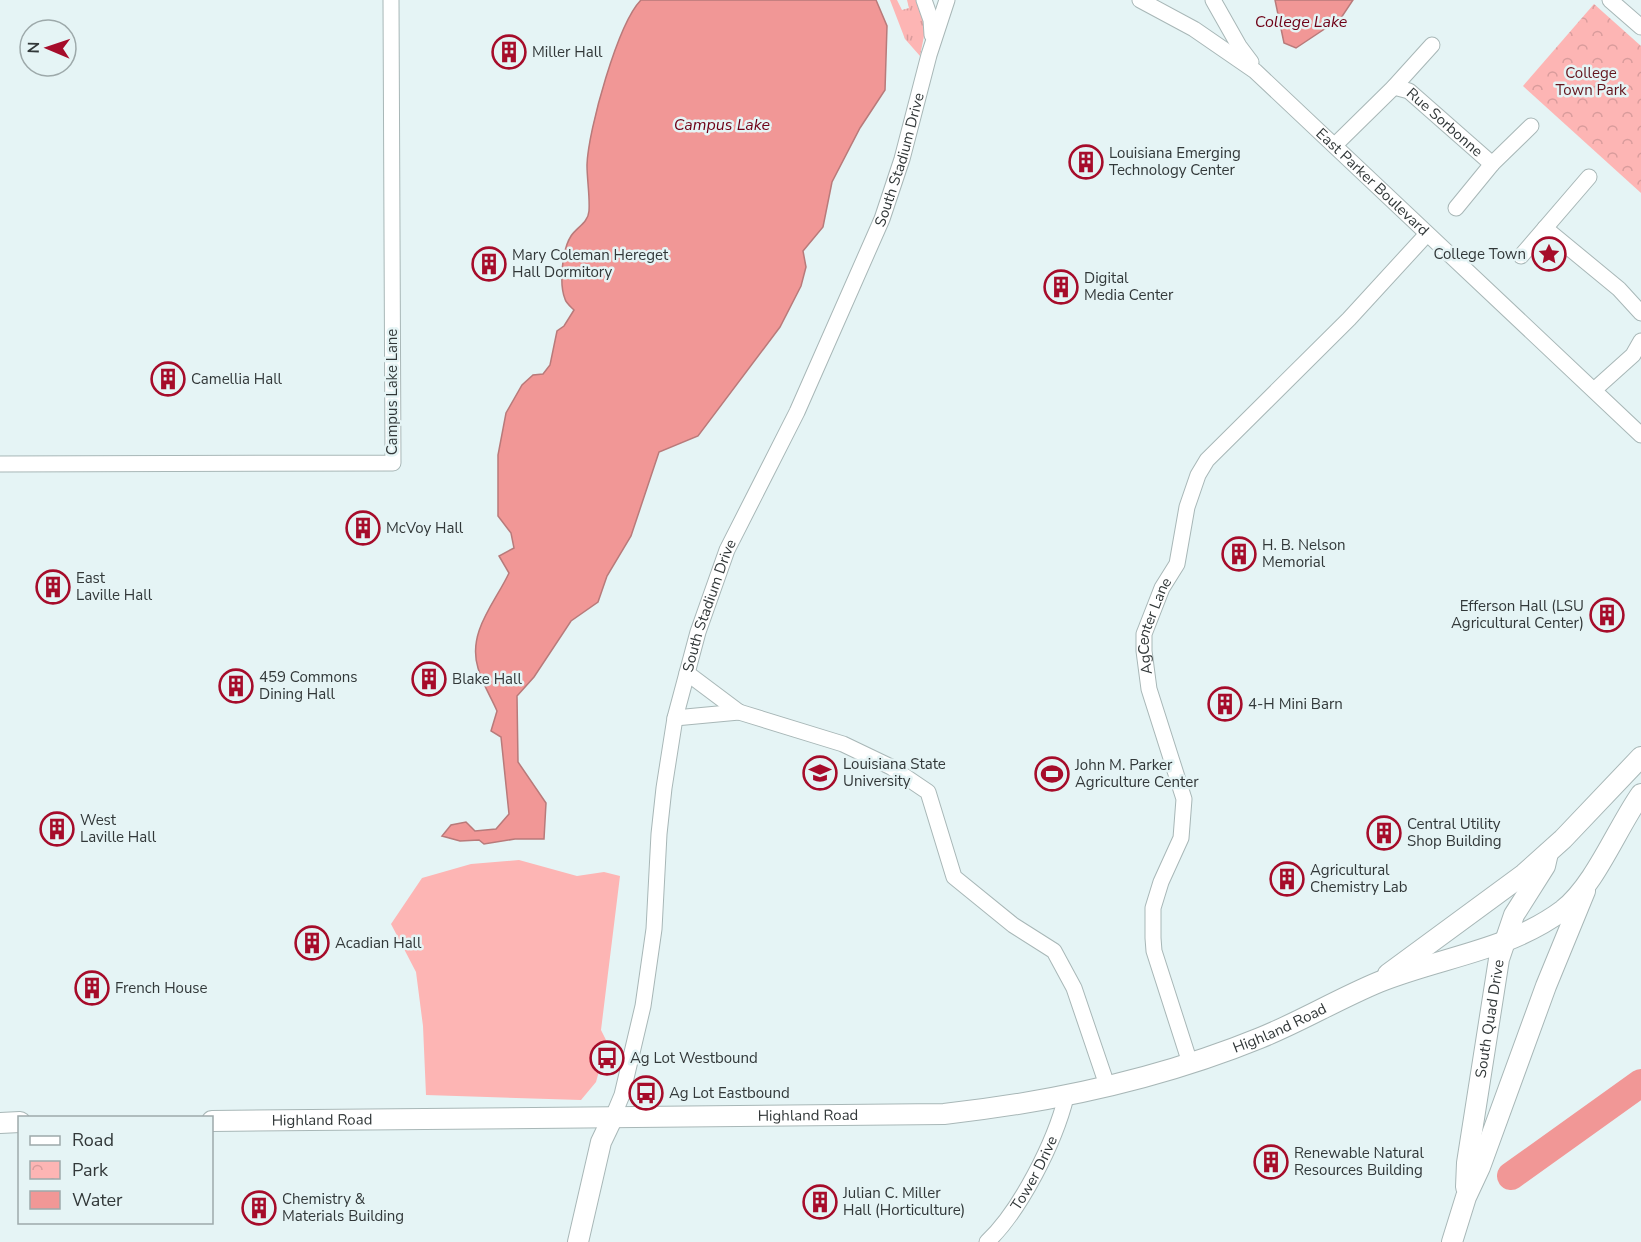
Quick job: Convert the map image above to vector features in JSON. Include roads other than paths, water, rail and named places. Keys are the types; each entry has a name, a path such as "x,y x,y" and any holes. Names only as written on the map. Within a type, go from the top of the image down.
{"street":[{"name":"Campus Lake Lane","path":"0,464 393,463 391,0"},
{"path":"924,0 931,20 932,43"},
{"name":"South Stadium Drive","path":"578,1242 601,1142 622,1095 643,1006 654,929 659,834 675,718 687,673 727,550 798,412 882,219 902,159 932,43 947,0"},
{"name":"East Parker Boulevard","path":"1140,0 1212,40 1255,70 1336,144 1426,234 1641,435"},
{"path":"1213,0 1239,46 1270,85"},
{"path":"1610,0 1641,27"},
{"path":"1336,144 1394,87 1432,45"},
{"name":"Rue Sorbonne","path":"1394,87 1409,91 1492,164"},
{"path":"1456,208 1492,164 1531,126"},
{"path":"1521,256 1589,177"},
{"path":"1545,228 1619,289 1641,313"},
{"name":"AgCenter Lane","path":"1190,1063 1154,945 1153,908 1161,882 1181,838 1184,799 1149,689 1144,634 1162,588 1177,564 1187,507 1207,460 1349,320 1426,234"},
{"path":"1594,390 1634,355 1641,341"},
{"path":"687,673 739,712 843,744 891,767 927,792 954,877 1013,925 1054,951 1074,988 1108,1088"},
{"path":"675,718 739,712"},
{"name":"Highland Road","path":"1380,982 1398,965 1499,894 1548,853 1641,758"},
{"name":"Highland Road","path":"213,1121 612,1119 944,1114 1066,1097 1108,1088 1190,1063 1287,1027 1380,982 1504,943 1565,908 1589,880 1624,818 1641,794"},
{"name":"South Quad Drive","path":"1466,1197 1467,1163 1504,943 1519,904 1545,866 1548,853"},
{"name":"South Quad Drive","path":"1452,1242 1466,1197 1480,1167 1546,986 1589,880"},
{"name":"Tower Drive","path":"987,1242 1007,1217 1043,1161 1066,1097"},
{"path":"0,1123 18,1122"}],"water":[{"name":"Campus Lake","path":"641,0 876,0 887,26 885,90 860,128 832,182 823,227 803,251 806,267 801,286 780,327 698,436 659,452 631,536 607,576 598,602 571,621 534,677 517,696 518,762 546,803 544,839 515,839 484,844 479,840 460,841 442,836 451,825 466,822 475,831 496,829 509,814 501,737 491,731 497,711 482,679 476,655 479,630 509,573 499,556 514,548 511,533 498,516 498,455 506,413 522,385 533,375 543,374 550,365 557,331 564,326 574,310 566,302 563,293 564,258 571,236 584,222 589,211 587,165 598,103 623,31"},
{"name":"College Lake","path":"1275,0 1353,0 1341,18 1296,48 1284,43"}],"waterway":[{"path":"1511,1176 1641,1083"}],"place":[{"name":"Miller Hall","path":"509,52"},
{"name":"Louisiana Emerging Technology Center","path":"1086,162"},
{"name":"College Town","path":"1549,254"},
{"name":"Mary Coleman Hereget Hall Dormitory","path":"489,264"},
{"name":"Digital Media Center","path":"1061,287"},
{"name":"Camellia Hall","path":"168,379"},
{"name":"McVoy Hall","path":"363,528"},
{"name":"H. B. Nelson Memorial","path":"1239,554"},
{"name":"East Laville Hall","path":"53,587"},
{"name":"Efferson Hall (LSU Agricultural Center)","path":"1607,615"},
{"name":"Blake Hall","path":"429,679"},
{"name":"459 Commons Dining Hall","path":"236,686"},
{"name":"4-H Mini Barn","path":"1225,704"},
{"name":"Louisiana State University","path":"820,773"},
{"name":"John M. Parker Agriculture Center","path":"1052,774"},
{"name":"West Laville Hall","path":"57,829"},
{"name":"Central Utility Shop Building","path":"1384,833"},
{"name":"Agricultural Chemistry Lab","path":"1287,879"},
{"name":"Acadian Hall","path":"312,943"},
{"name":"French House","path":"92,988"},
{"name":"Ag Lot Westbound","path":"607,1058"},
{"name":"Ag Lot Eastbound","path":"646,1093"},
{"name":"Renewable Natural Resources Building","path":"1271,1162"},
{"name":"Julian C. Miller Hall (Horticulture)","path":"820,1202"},
{"name":"Chemistry & Materials Building","path":"259,1208"}],"park label":[{"name":"College Town Park","path":"1591,82"}]}
